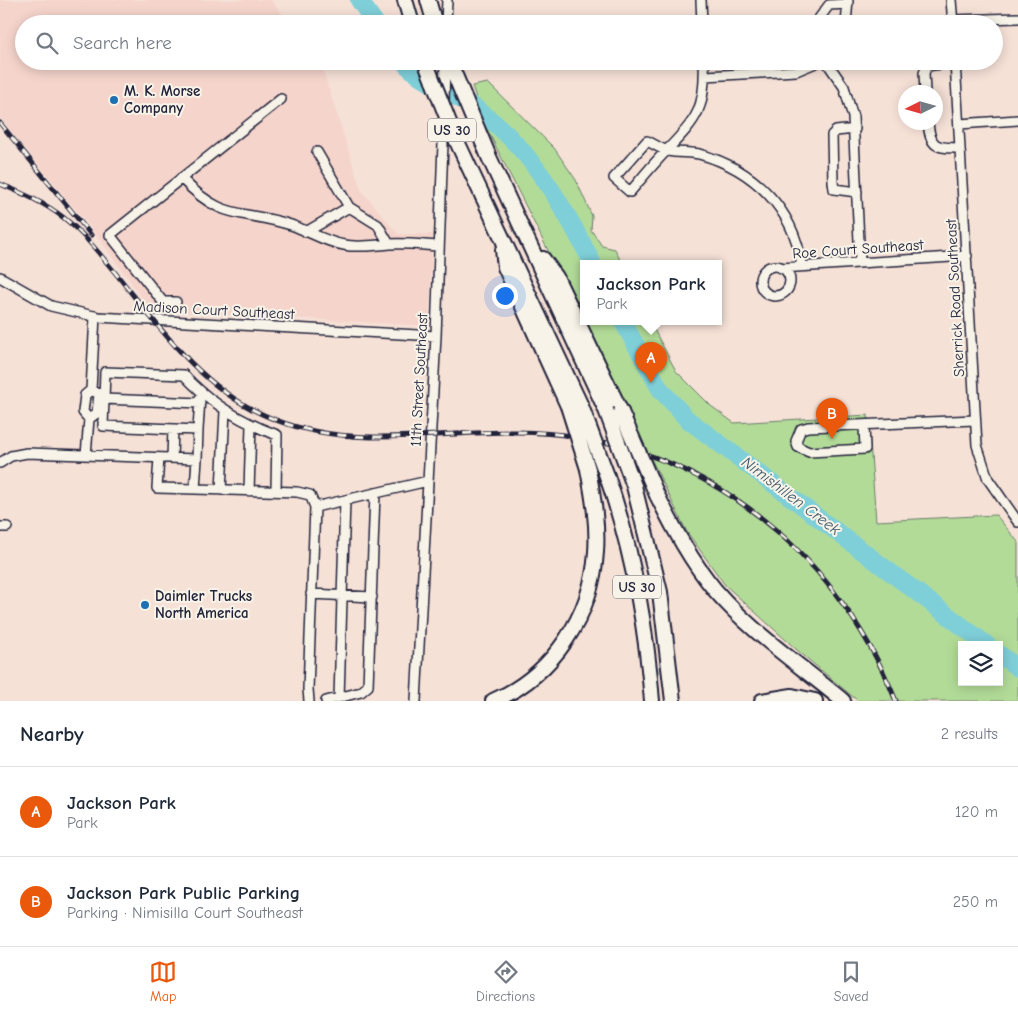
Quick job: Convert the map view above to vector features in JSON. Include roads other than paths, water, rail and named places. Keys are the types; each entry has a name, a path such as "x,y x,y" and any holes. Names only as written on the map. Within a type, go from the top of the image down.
{"highway":[{"path":"405,0 409,15"},
{"path":"428,0 433,15"},
{"name":"US 30","path":"429,70 454,135 500,234 574,406 608,476 636,579 646,643 652,701"},
{"name":"US 30","path":"451,70 606,410 634,486 660,592 673,701"},
{"path":"522,229 556,277 621,412 657,496 680,539 716,591 746,621 843,701"},
{"path":"493,701 519,687 546,665 572,631 584,606 592,579 596,551 595,509 574,406"},
{"path":"762,701 792,696 815,701"}],"street":[{"path":"446,15 447,0"},
{"path":"701,0 702,15"},
{"path":"951,0 952,15"},
{"path":"821,15 829,5 848,2 847,15"},
{"path":"1003,19 1018,18"},
{"name":"11th Street Southeast","path":"416,701 436,336 446,70"},
{"path":"705,70 702,104 697,117 685,134 666,150 630,192 614,178 647,141 666,150 691,152 746,174 759,183 783,212 794,231 802,266"},
{"path":"705,76 798,70"},
{"path":"832,70 848,95 855,129 860,262"},
{"path":"925,85 924,73 926,70"},
{"name":"Sherrick Road Southeast","path":"956,70 977,445 986,474 995,491 1018,522"},
{"path":"176,302 163,302 110,235 282,99"},
{"path":"959,124 1018,120"},
{"path":"855,129 836,131 832,135 833,182 834,188 839,191 857,192"},
{"path":"929,130 929,135 935,145 942,148 960,148"},
{"path":"317,152 349,208 378,225 389,244"},
{"path":"181,178 202,198 217,208 241,216 290,225 344,245 439,246"},
{"path":"306,232 349,208"},
{"name":"Roe Court Southeast","path":"781,268 967,256"},
{"name":"Madison Court Southeast","path":"0,277 51,306 95,316 436,336"},
{"path":"91,390 95,316"},
{"path":"198,430 103,426 105,372 184,375 201,392 226,411 252,425 277,435 276,491"},
{"path":"86,455 89,419 83,412 84,395 91,390"},
{"path":"89,419 97,413 99,394 91,390"},
{"path":"195,489 201,392"},
{"path":"104,399 200,403"},
{"path":"221,490 226,411"},
{"path":"864,425 865,449 809,452 798,447 796,441 801,429 808,427 975,420"},
{"path":"249,490 252,425"},
{"path":"172,458 173,429"},
{"path":"0,463 11,456 27,452 197,459"},
{"path":"159,458 157,488 276,491 307,493 313,498 315,507 309,701"},
{"path":"315,507 428,481"},
{"path":"326,701 362,692 368,687 375,492"},
{"path":"339,698 345,500"},
{"path":"311,594 372,597"}],"waterway":[{"name":"Nimishillen Creek","path":"359,0 370,15"},
{"name":"Nimishillen Creek","path":"412,70 419,76 477,109 514,141 530,160 557,199 591,260"},
{"name":"Nimishillen Creek","path":"625,325 660,389 687,419 982,641"},
{"name":"Nimishillen Creek","path":"1003,657 1018,668"}],"railway":[{"path":"0,123 91,235"},
{"path":"0,184 41,203 71,224 84,236 163,332 199,371 241,403 264,415 295,426 326,433 357,436 389,437 517,432 580,437 640,452 696,476 748,508 794,547 835,592 869,644 896,701"}],"place":[{"name":"M. K. Morse Company","path":"114,100"},
{"name":"Jackson Park","path":"651,383"},
{"name":"Jackson Park Public Parking","path":"832,439"},
{"name":"Daimler Trucks North America","path":"145,605"}]}
